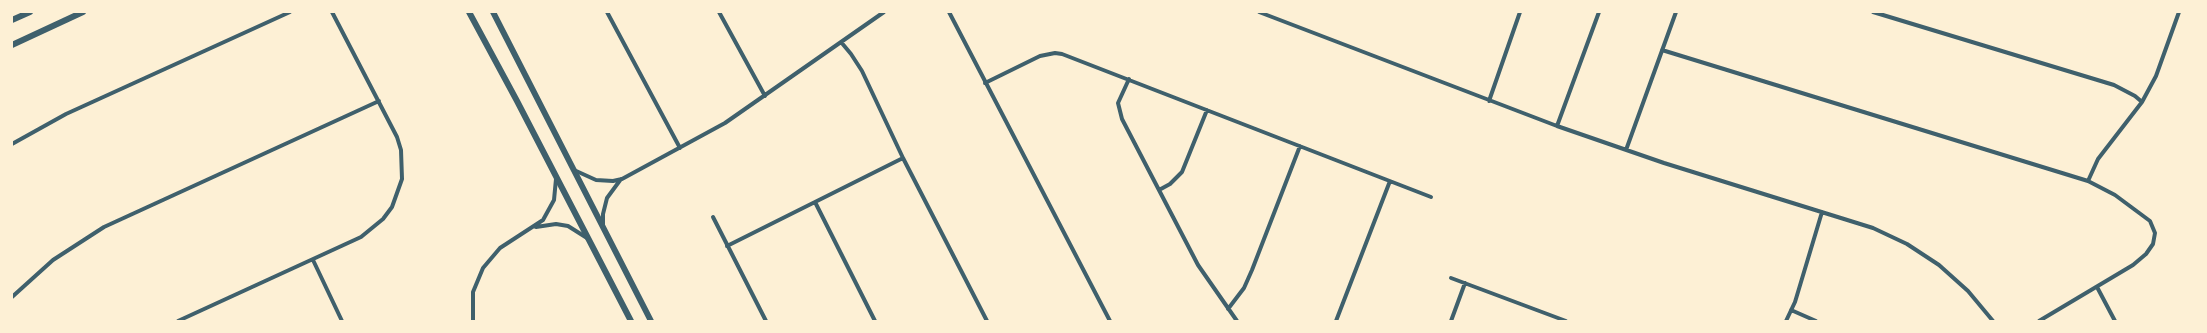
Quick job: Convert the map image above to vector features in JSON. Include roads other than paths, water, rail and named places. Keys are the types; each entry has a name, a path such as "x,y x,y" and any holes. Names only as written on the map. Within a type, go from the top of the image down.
{"street":[{"path":"12,20 30,12"},
{"path":"12,45 83,12"},
{"path":"12,144 66,114 290,12"},
{"path":"178,321 361,237 373,229 383,219 398,194 402,179 401,150 397,136 332,12"},
{"path":"468,12 631,321"},
{"path":"493,12 651,321"},
{"path":"607,12 680,148"},
{"path":"719,12 765,96"},
{"path":"572,168 596,180 613,181 622,179 725,123 884,12"},
{"path":"949,12 1110,321"},
{"path":"1260,12 1557,126 1626,150 1873,228 1923,254 1968,291 1994,321"},
{"path":"1489,101 1520,12"},
{"path":"1557,126 1599,12"},
{"path":"1626,150 1676,12"},
{"path":"1873,12 2114,85 2131,93 2142,102"},
{"path":"2088,181 2105,148 2142,102 2159,69 2179,12"},
{"path":"841,42 862,71 903,158 987,321"},
{"path":"1662,50 2088,181 2138,210 2150,221 2155,233 2153,244 2146,254 2097,287 2039,321"},
{"path":"985,83 1040,56 1055,53 1071,57 1431,197"},
{"path":"1129,80 1119,97 1118,108 1198,265 1237,321"},
{"path":"12,296 53,260 104,226 379,101"},
{"path":"1159,190 1170,184 1182,172 1207,110"},
{"path":"1228,309 1236,300 1252,270 1300,146"},
{"path":"728,246 903,158"},
{"path":"473,321 474,292 483,268 500,248 542,220 552,205 557,188 556,177"},
{"path":"604,230 604,206 611,191 622,179"},
{"path":"1336,321 1390,181"},
{"path":"815,202 875,321"},
{"path":"1786,321 1791,310 1822,212"},
{"path":"713,217 766,321"},
{"path":"533,227 556,224 573,229 588,238"},
{"path":"313,260 342,321"},
{"path":"1452,278 1566,321"},
{"path":"1451,321 1465,283"},
{"path":"2097,287 2115,321"},
{"path":"1791,310 1816,321"}]}
